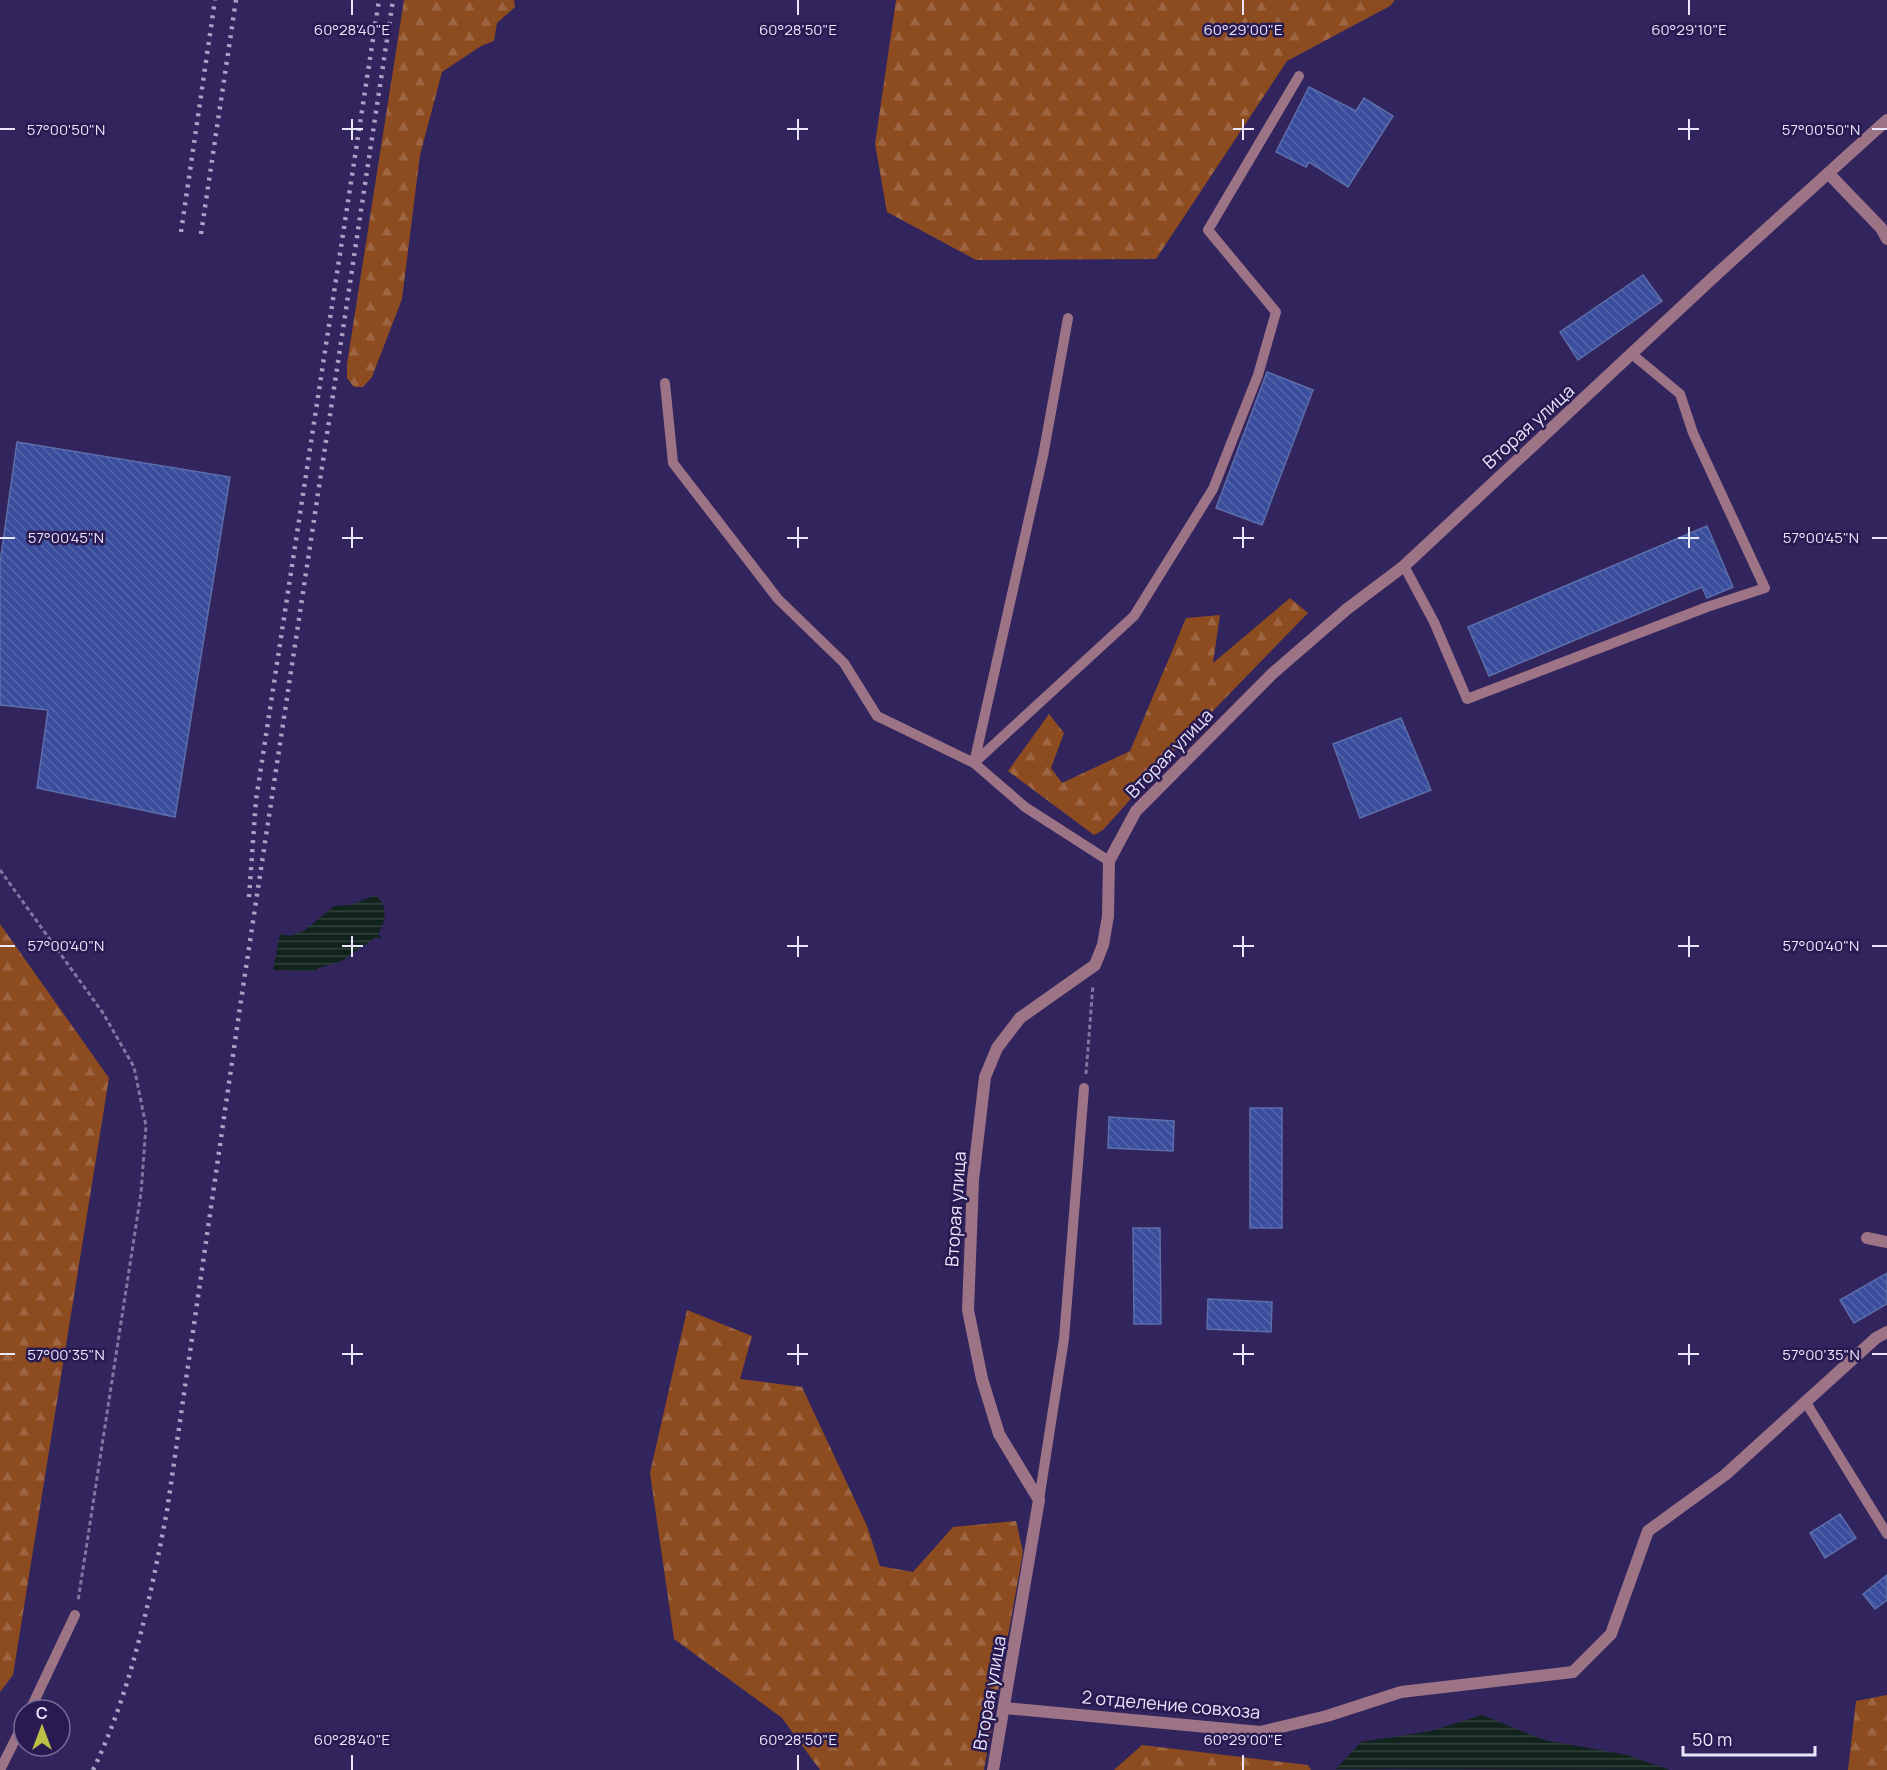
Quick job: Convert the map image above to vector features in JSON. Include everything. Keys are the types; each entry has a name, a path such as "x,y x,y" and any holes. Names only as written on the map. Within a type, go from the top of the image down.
{"street":[{"name":"Вторая улица","path":"993,1770 1039,1500 999,1434 982,1379 968,1310 973,1180 985,1077 997,1048 1020,1018 1095,965 1103,945 1108,916 1109,861 1136,811 1272,674 1347,609 1404,566 1633,356 1718,273 1887,120"},
{"path":"1829,174 1881,228 1887,239"},
{"path":"1867,1238 1887,1242"},
{"name":"2 отделение совхоза","path":"1005,1707 1260,1732 1328,1716 1401,1692 1573,1672 1611,1634 1648,1530 1725,1475 1876,1338 1887,1332"}],"lane":[{"path":"974,763 1134,616 1213,489 1258,375 1276,312 1208,230 1299,76"},
{"path":"974,763 1043,456 1068,318"},
{"path":"1404,566 1434,621 1467,699 1707,607 1765,588 1693,433 1680,394 1633,356"},
{"path":"665,383 673,463 778,598 844,663 877,716 974,763 1025,807 1109,861"},
{"path":"1039,1500 1064,1339 1084,1088"},
{"path":"1805,1401 1887,1534"},
{"path":"36,1698 75,1615"},
{"path":"0,1770 12,1746"}],"path":[{"path":"0,870 103,1012 134,1068 146,1126 141,1193 75,1615"},
{"path":"1087,1061 1095,965"}],"green space":[{"path":"404,0 514,0 515,7 497,23 494,41 481,46 442,72 420,155 402,299 372,377 363,387 354,387 347,378 347,364"},
{"path":"896,0 1395,0 1390,6 1287,61 1156,259 976,260 887,212 875,144"},
{"path":"1290,598 1308,613 1169,756 1103,830 1094,835 1008,771 1049,714 1064,733 1051,768 1062,783 1130,751 1186,618 1220,615 1213,663"},
{"path":"0,924 109,1078 13,1675 0,1692"},
{"path":"687,1310 752,1336 740,1379 802,1387 867,1526 880,1566 913,1572 953,1527 1016,1521 1023,1552 984,1770 820,1770 782,1718 674,1639 650,1473"},
{"path":"1887,1695 1887,1770 1848,1770 1856,1701"},
{"path":"1142,1745 1308,1765 1311,1770 1114,1770"}],"shaded area":[{"path":"373,896 378,897 385,911 383,924 378,934 382,939 376,937 340,962 318,968 316,971 273,970 280,934 291,936 305,930 334,906 350,905"},
{"path":"1482,1715 1544,1740 1627,1755 1670,1770 1336,1769 1361,1742 1431,1731"}],"building":[{"path":"1309,87 1356,111 1364,98 1393,116 1348,187 1309,162 1306,167 1276,152"},
{"path":"1643,275 1662,301 1578,360 1560,332"},
{"path":"1267,372 1313,390 1262,525 1216,508"},
{"path":"17,442 230,477 175,817 37,788 48,710 0,705 0,563"},
{"path":"1707,526 1733,587 1707,598 1702,587 1489,676 1468,627"},
{"path":"1401,718 1431,790 1360,818 1333,744"},
{"path":"1250,1108 1282,1108 1282,1228 1250,1228"},
{"path":"1109,1117 1174,1121 1173,1151 1108,1148"},
{"path":"1133,1228 1160,1228 1161,1324 1134,1324"},
{"path":"1887,1273 1887,1304 1854,1323 1840,1300"},
{"path":"1208,1299 1272,1302 1271,1332 1207,1329"},
{"path":"1840,1514 1856,1538 1825,1558 1810,1533"},
{"path":"1887,1575 1887,1600 1875,1609 1863,1594"}],"railway":[{"path":"181,232 215,0"},
{"path":"201,234 236,0"},
{"path":"249,897 256,800 379,0"},
{"path":"93,1770 119,1708 129,1676 167,1511 240,1007 393,0"}]}
